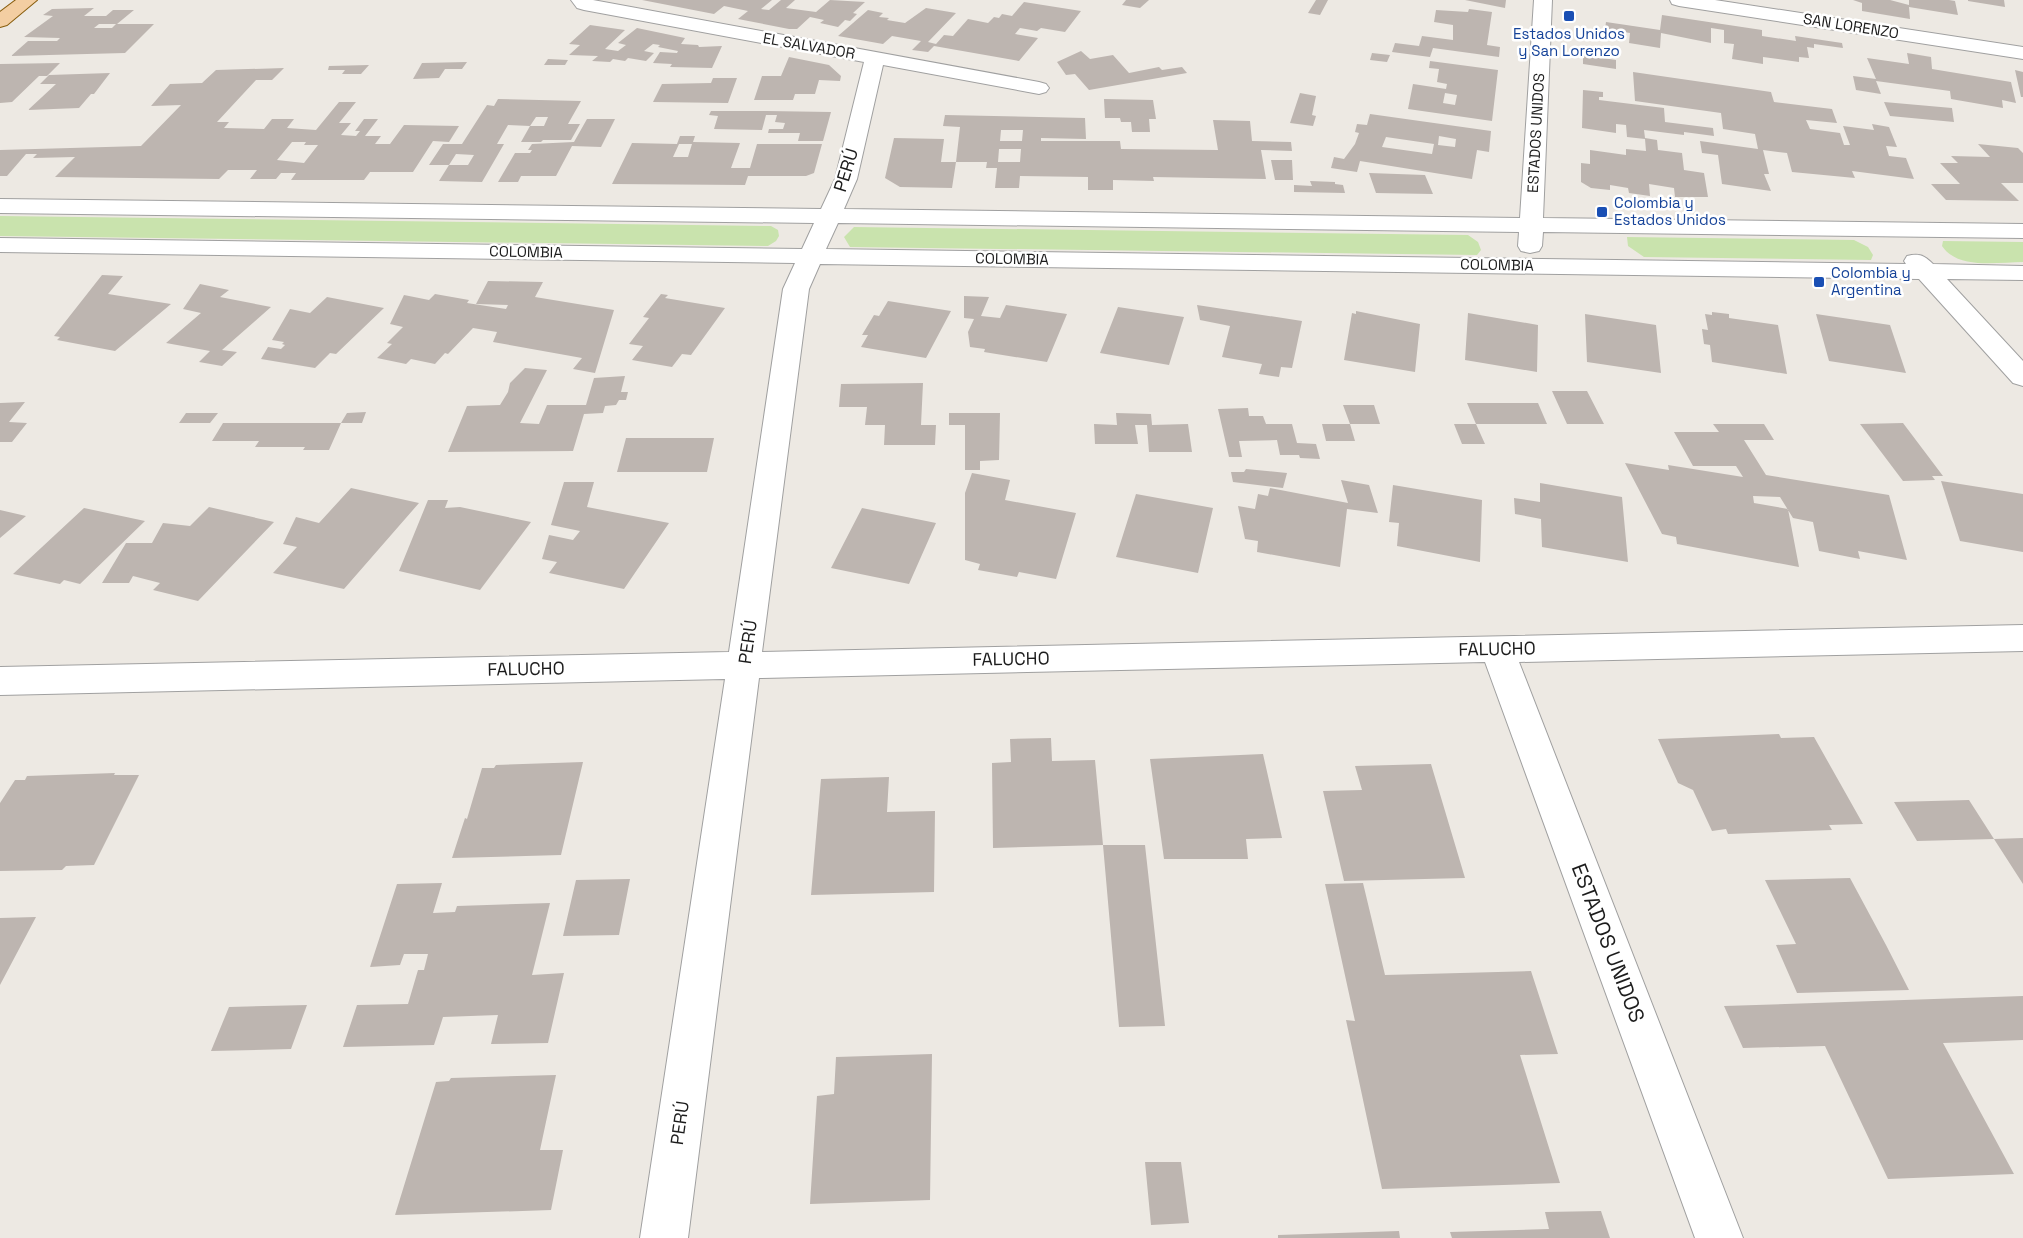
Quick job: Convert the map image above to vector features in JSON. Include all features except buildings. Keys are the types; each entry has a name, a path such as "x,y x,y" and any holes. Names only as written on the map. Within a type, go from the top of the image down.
{"main road":[{"path":"0,21 28,0"}],"street":[{"name":"EL SALVADOR","path":"580,0 584,4 1039,88"},
{"name":"ESTADOS UNIDOS","path":"1529,266 1543,0"},
{"name":"SAN LORENZO","path":"1679,0 2023,53"},
{"name":"PERÚ","path":"664,1238 796,289 846,179 875,58"},
{"path":"0,206 2023,231"},
{"path":"1888,230 2023,377"},
{"name":"COLOMBIA","path":"0,245 2023,273"},
{"name":"FALUCHO","path":"0,681 2023,638"},
{"name":"ESTADOS UNIDOS","path":"1497,649 1719,1238"}],"green space":[{"path":"0,216 771,226 778,230 779,236 768,246 0,236"},
{"path":"854,227 1468,235 1478,242 1481,250 1477,255 850,247 844,237"},
{"path":"1627,237 1854,240 1868,247 1873,255 1871,260 1644,257 1628,246"},
{"path":"1943,241 2023,242 2023,262 1968,262 1949,254 1942,246"}],"place":[{"name":"Estados Unidos y San Lorenzo","path":"1569,16"},
{"name":"Colombia y Estados Unidos","path":"1602,212"},
{"name":"Colombia y Argentina","path":"1819,282"}]}
